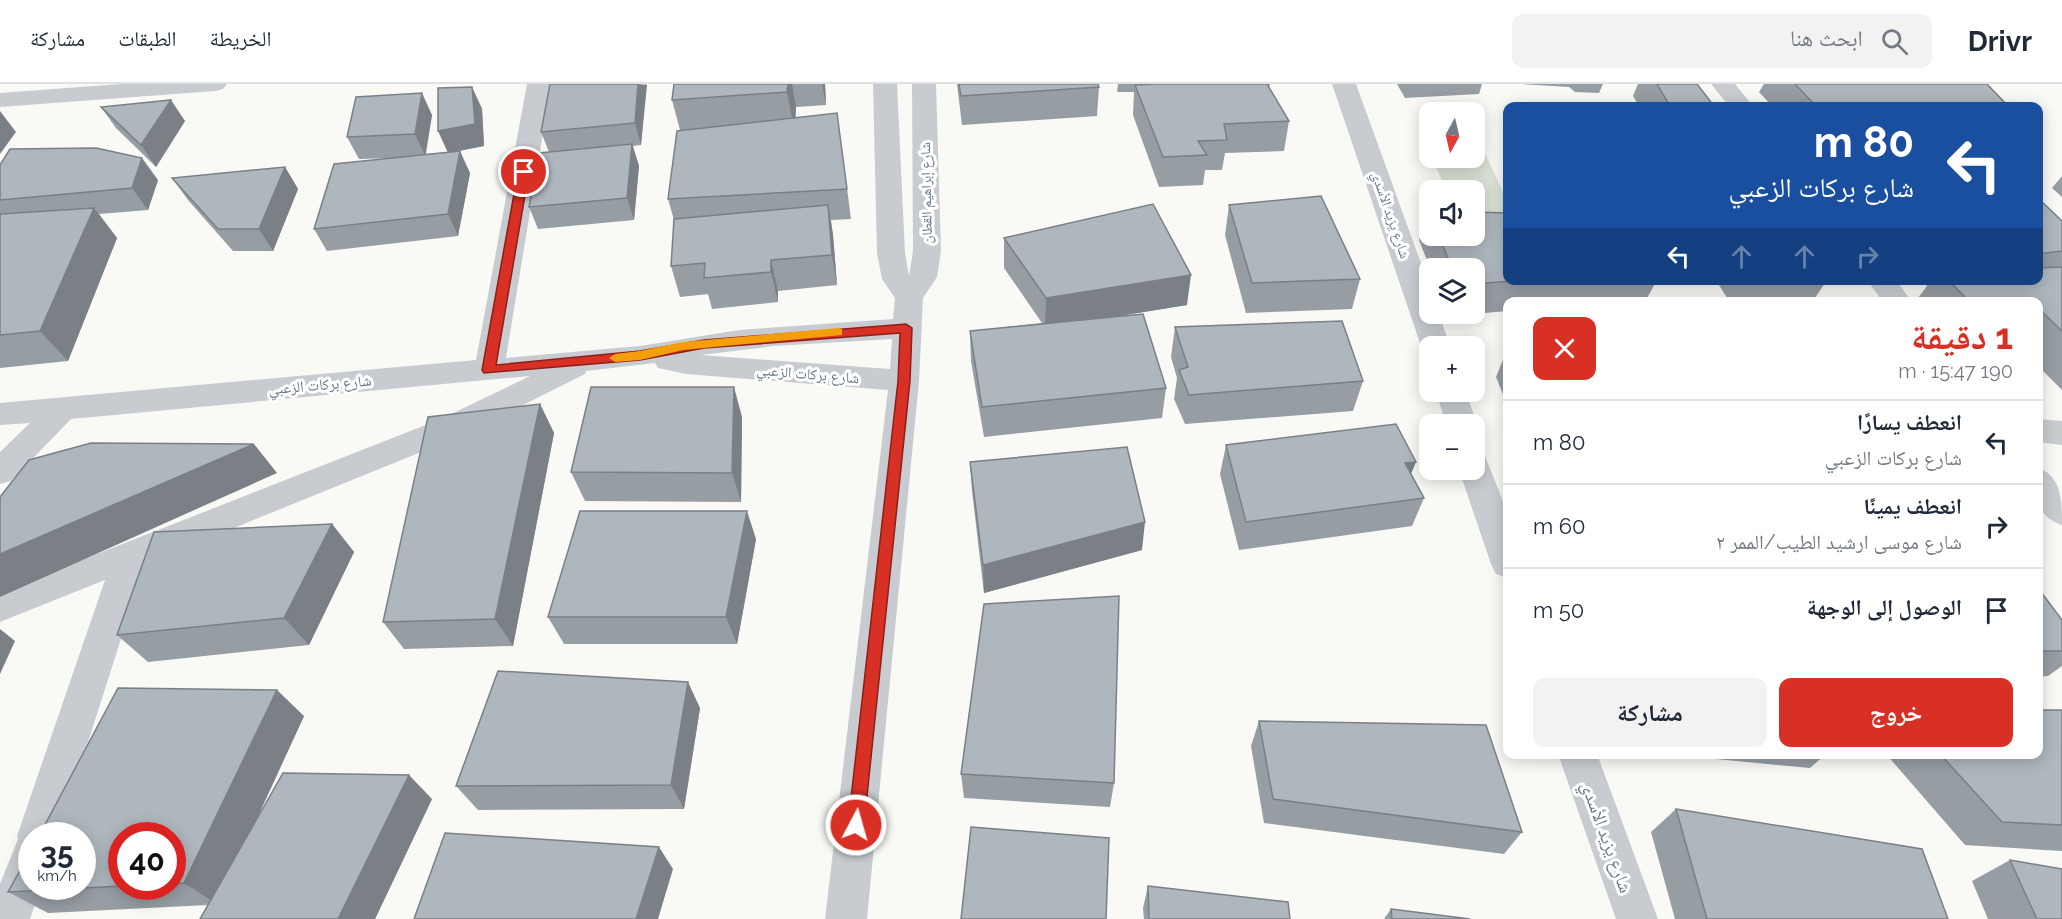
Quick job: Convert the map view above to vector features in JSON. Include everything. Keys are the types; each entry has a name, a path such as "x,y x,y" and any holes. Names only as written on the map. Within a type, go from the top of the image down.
{"street":[{"path":"0,100 92,88 215,84"},
{"path":"489,370 539,84"},
{"path":"885,84 891,254 907,313"},
{"name":"شارع إبراهيم القطان","path":"846,919 904,381 907,313 923,278 927,251 924,84"},
{"name":"شارع يزيد الأسدي","path":"1344,84 1432,336"},
{"path":"1723,84 1738,102"},
{"path":"1885,285 1894,297"},
{"name":"شارع بركات الزعبي","path":"0,414 640,356 694,345 907,313"},
{"name":"شارع بركات الزعبي","path":"640,356 686,364 904,381"},
{"path":"0,608 452,427 587,361"},
{"path":"0,472 63,408"},
{"path":"2043,431 2062,433"},
{"path":"1479,480 1503,549"},
{"path":"2043,487 2062,512"},
{"path":"42,822 131,555"},
{"name":"شارع يزيد الأسدي","path":"1579,759 1637,919"},
{"path":"9,919 18,893"}],"shaded area":[{"path":"1485,154 1503,192 1503,220 1485,220 1485,180 1442,180 1436,168 1485,168"}],"building":[{"path":"550,84 638,84 635,123 541,132"},
{"path":"674,84 788,84 787,92 672,100"},
{"path":"959,84 1098,84 1099,87 961,96"},
{"path":"1267,84 1289,121 1224,124 1227,140 1198,141 1207,155 1163,157 1135,85"},
{"path":"1657,84 1697,84 1711,102 1668,102"},
{"path":"1795,84 1987,84 2004,102 1812,102"},
{"path":"472,87 475,124 438,131 438,88"},
{"path":"422,93 415,134 347,137 356,97"},
{"path":"171,100 141,145 101,107"},
{"path":"837,113 847,189 668,199 677,131"},
{"path":"632,144 627,198 529,207 539,153"},
{"path":"96,148 142,158 132,188 0,200 0,165 10,149"},
{"path":"460,151 448,214 314,229 334,164"},
{"path":"285,167 259,229 218,229 172,178"},
{"path":"1321,196 1360,279 1252,283 1229,205"},
{"path":"2043,203 2062,221 2062,251 2043,253"},
{"path":"1153,204 1191,275 1046,298 1004,238"},
{"path":"828,205 832,255 771,260 771,272 704,278 705,263 671,266 674,219"},
{"path":"94,208 40,331 0,335 0,214"},
{"path":"1485,212 1503,213 1503,282 1485,283 1485,258 1448,258 1443,246 1485,246"},
{"path":"2062,267 2062,331 2043,313 2043,297 1965,297 1953,285 2043,285 2043,268"},
{"path":"1143,314 1166,388 982,407 970,331"},
{"path":"1342,321 1363,381 1189,395 1179,370 1188,367 1175,327"},
{"path":"591,387 734,387 732,473 571,472"},
{"path":"540,404 495,619 383,622 428,417"},
{"path":"1396,424 1416,462 1405,463 1424,498 1246,522 1226,445"},
{"path":"91,443 254,444 0,554 0,497 29,460"},
{"path":"1127,447 1145,522 983,565 970,462"},
{"path":"580,511 747,511 726,617 548,617"},
{"path":"332,524 284,618 117,635 154,532"},
{"path":"2043,595 2062,620 2062,651 2043,651"},
{"path":"1119,596 1114,783 961,774 984,604"},
{"path":"498,671 688,682 671,785 456,786"},
{"path":"118,688 277,690 186,879 186,822 108,822 108,887 96,887 96,822 46,822"},
{"path":"2043,710 2062,710 2062,825 2002,822 1945,759 2043,759"},
{"path":"1259,721 1486,725 1522,832 1273,799"},
{"path":"283,773 409,775 338,919 200,919"},
{"path":"1676,809 1922,849 1948,919 1707,919"},
{"path":"971,827 1109,838 1106,919 961,919"},
{"path":"445,833 659,847 636,919 414,919"},
{"path":"2010,860 2062,869 2062,919 2037,919"},
{"path":"18,874 18,891 8,892"},
{"path":"1148,886 1288,902 1290,919 1149,919"},
{"path":"1391,909 1470,919 1392,919"}],"slow traffic":[{"path":"615,358 640,356 683,346 838,332"}],"route":[{"path":"524,172 489,370 640,356 683,346 906,328 904,381 856,825"}]}
